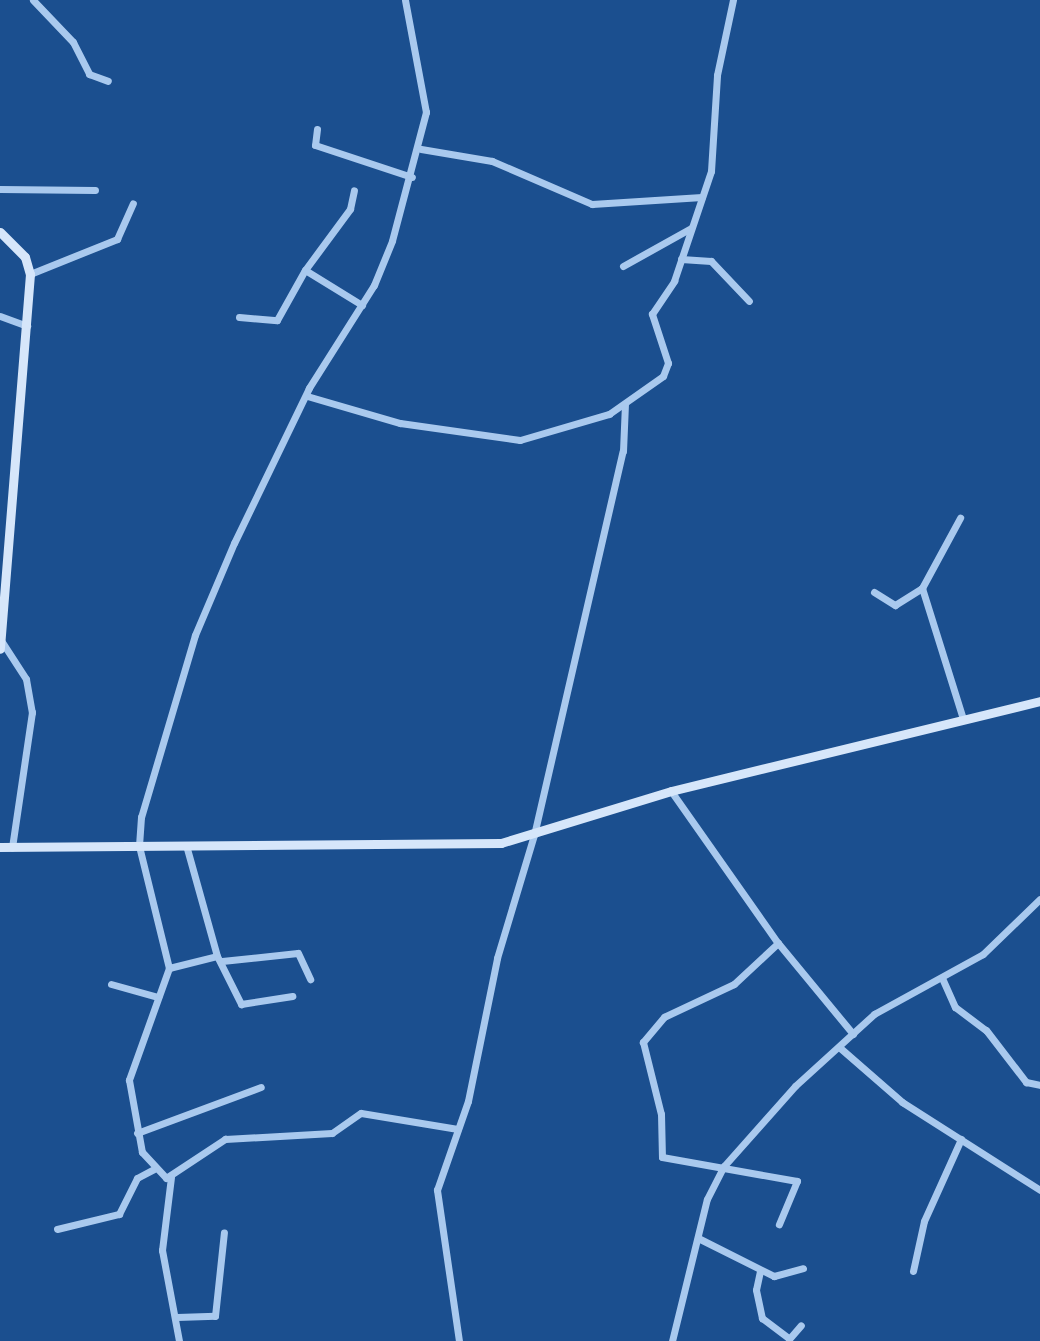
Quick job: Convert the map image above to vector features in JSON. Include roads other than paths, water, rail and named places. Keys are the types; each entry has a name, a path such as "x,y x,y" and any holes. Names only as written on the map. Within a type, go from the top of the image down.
{"street":[{"path":"33,0 73,42 89,74 108,81"},
{"path":"171,1177 154,1169 137,1133 130,1067 169,968 139,846 141,817 195,635 307,396 385,263 421,149 425,99 405,0"},
{"path":"307,396 400,423 520,440 577,427 625,404 667,371 652,314 681,259 713,156 717,75 733,0"},
{"path":"317,129 312,139 321,148 412,177"},
{"path":"421,149 492,161 592,204 702,197"},
{"path":"0,189 95,190"},
{"path":"239,317 277,320 305,270 350,209 354,190"},
{"path":"30,274 117,239 133,203"},
{"path":"623,266 693,227"},
{"path":"0,232 25,257 30,274 1,646 26,679 32,712 12,848"},
{"path":"681,259 711,261 749,301"},
{"path":"305,270 362,305"},
{"path":"0,316 27,326"},
{"path":"459,1341 436,1195 458,1129 497,958 534,835 623,451 625,404"},
{"path":"874,592 895,605 922,588 960,518"},
{"path":"922,588 963,719"},
{"path":"0,847 488,845 534,835 671,791 1040,701"},
{"path":"671,791 778,943 853,1034"},
{"path":"186,845 219,958 241,1004 292,996"},
{"path":"672,1341 710,1189 724,1166 795,1086 874,1014 983,954 1040,899"},
{"path":"778,943 734,984 664,1017 643,1042 661,1114 662,1157 797,1181 779,1224"},
{"path":"169,968 219,958 298,953 310,979"},
{"path":"942,978 955,1007 986,1030 1026,1082 1040,1085"},
{"path":"111,984 158,997"},
{"path":"839,1047 902,1102 1040,1190"},
{"path":"137,1133 261,1087"},
{"path":"179,1341 177,1317 162,1250 171,1177 225,1139 332,1133 361,1113 458,1129"},
{"path":"913,1271 924,1221 961,1139"},
{"path":"57,1229 119,1214 137,1178 154,1169"},
{"path":"177,1317 215,1316 224,1232"},
{"path":"698,1238 760,1271 779,1276 803,1268"},
{"path":"760,1271 762,1318 789,1340 801,1325"}]}
